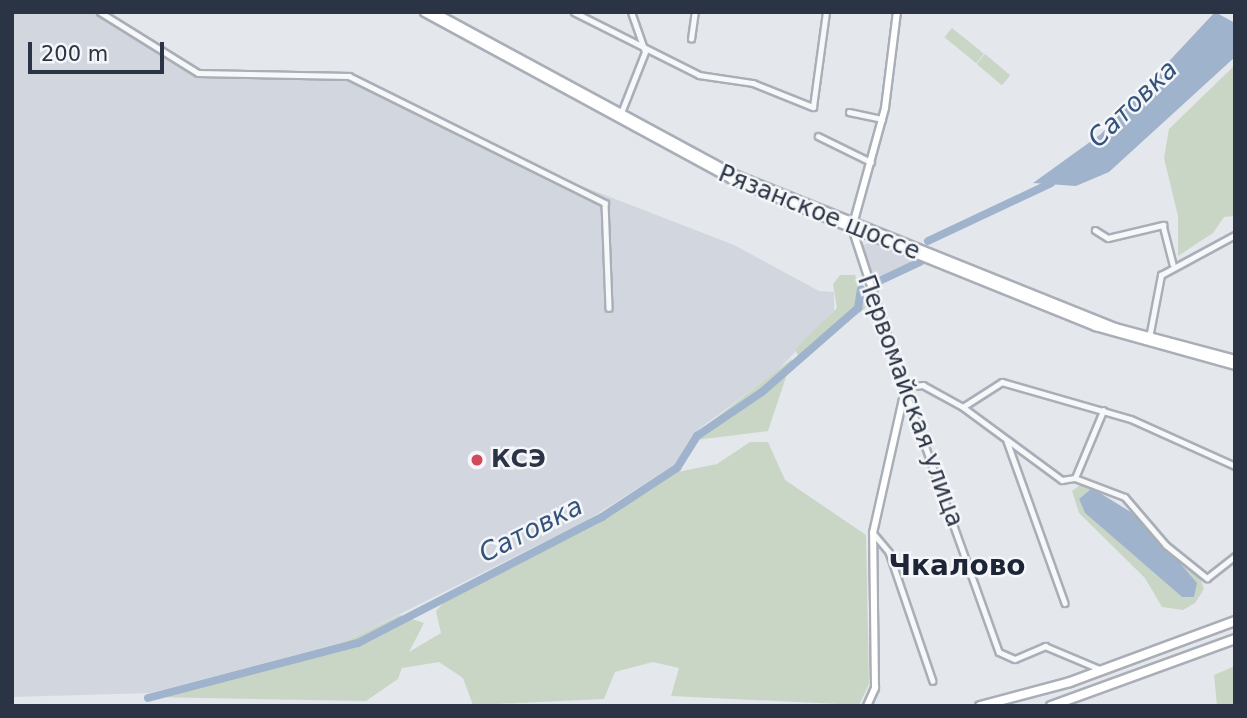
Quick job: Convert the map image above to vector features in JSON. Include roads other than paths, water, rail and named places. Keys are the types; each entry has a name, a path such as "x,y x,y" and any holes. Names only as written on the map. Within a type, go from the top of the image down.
{"highway":[{"path":"980,706 1102,670 1235,621"},
{"path":"1051,706 1235,639"}],"main road":[{"name":"Рязанское шоссе","path":"424,12 690,160 1113,333 1235,365"},
{"name":"Рязанское шоссе","path":"435,12 620,115 734,174 852,225 1149,338 1235,359"},
{"path":"852,225 883,119 897,12"},
{"name":"Первомайская улица","path":"852,225 905,388"},
{"path":"867,706 875,688 873,533 905,388"}],"street":[{"path":"100,12 198,73 349,76 605,203 609,308"},
{"path":"574,12 645,51 699,75 753,83 813,107 825,12"},
{"path":"620,115 645,51 631,12"},
{"path":"691,39 695,12"},
{"path":"849,111 883,119"},
{"path":"818,136 871,163"},
{"path":"1096,230 1108,238 1163,225 1173,264"},
{"path":"1149,338 1158,280 1173,264 1235,235"},
{"path":"963,407 1002,382 1103,411 1235,466"},
{"path":"905,388 923,385 963,407 1062,480 1075,478 1125,497 1166,545 1207,578 1235,555"},
{"name":"Первомайская улица","path":"905,388 999,652 1015,659 1045,646 1102,670"},
{"path":"1075,478 1103,411"},
{"path":"1007,441 1065,603"},
{"path":"873,533 889,552 933,681"},
{"path":"1060,706 1076,698"}],"water":[{"path":"1215,12 1235,23 1235,57 1109,172 1076,186 1033,183 1101,134"},
{"path":"1092,488 1142,519 1197,583 1194,597 1182,597 1085,513 1079,499"}],"waterway":[{"name":"Сатовка","path":"928,241 1051,183"},
{"name":"Сатовка","path":"873,284 920,262"},
{"name":"Сатовка","path":"148,698 358,643 602,517 677,468 697,436 762,392 858,308 861,289"}],"place":[{"name":"КСЭ","path":"477,460"}],"district":[{"name":"Чкалово","path":"957,566"}]}
